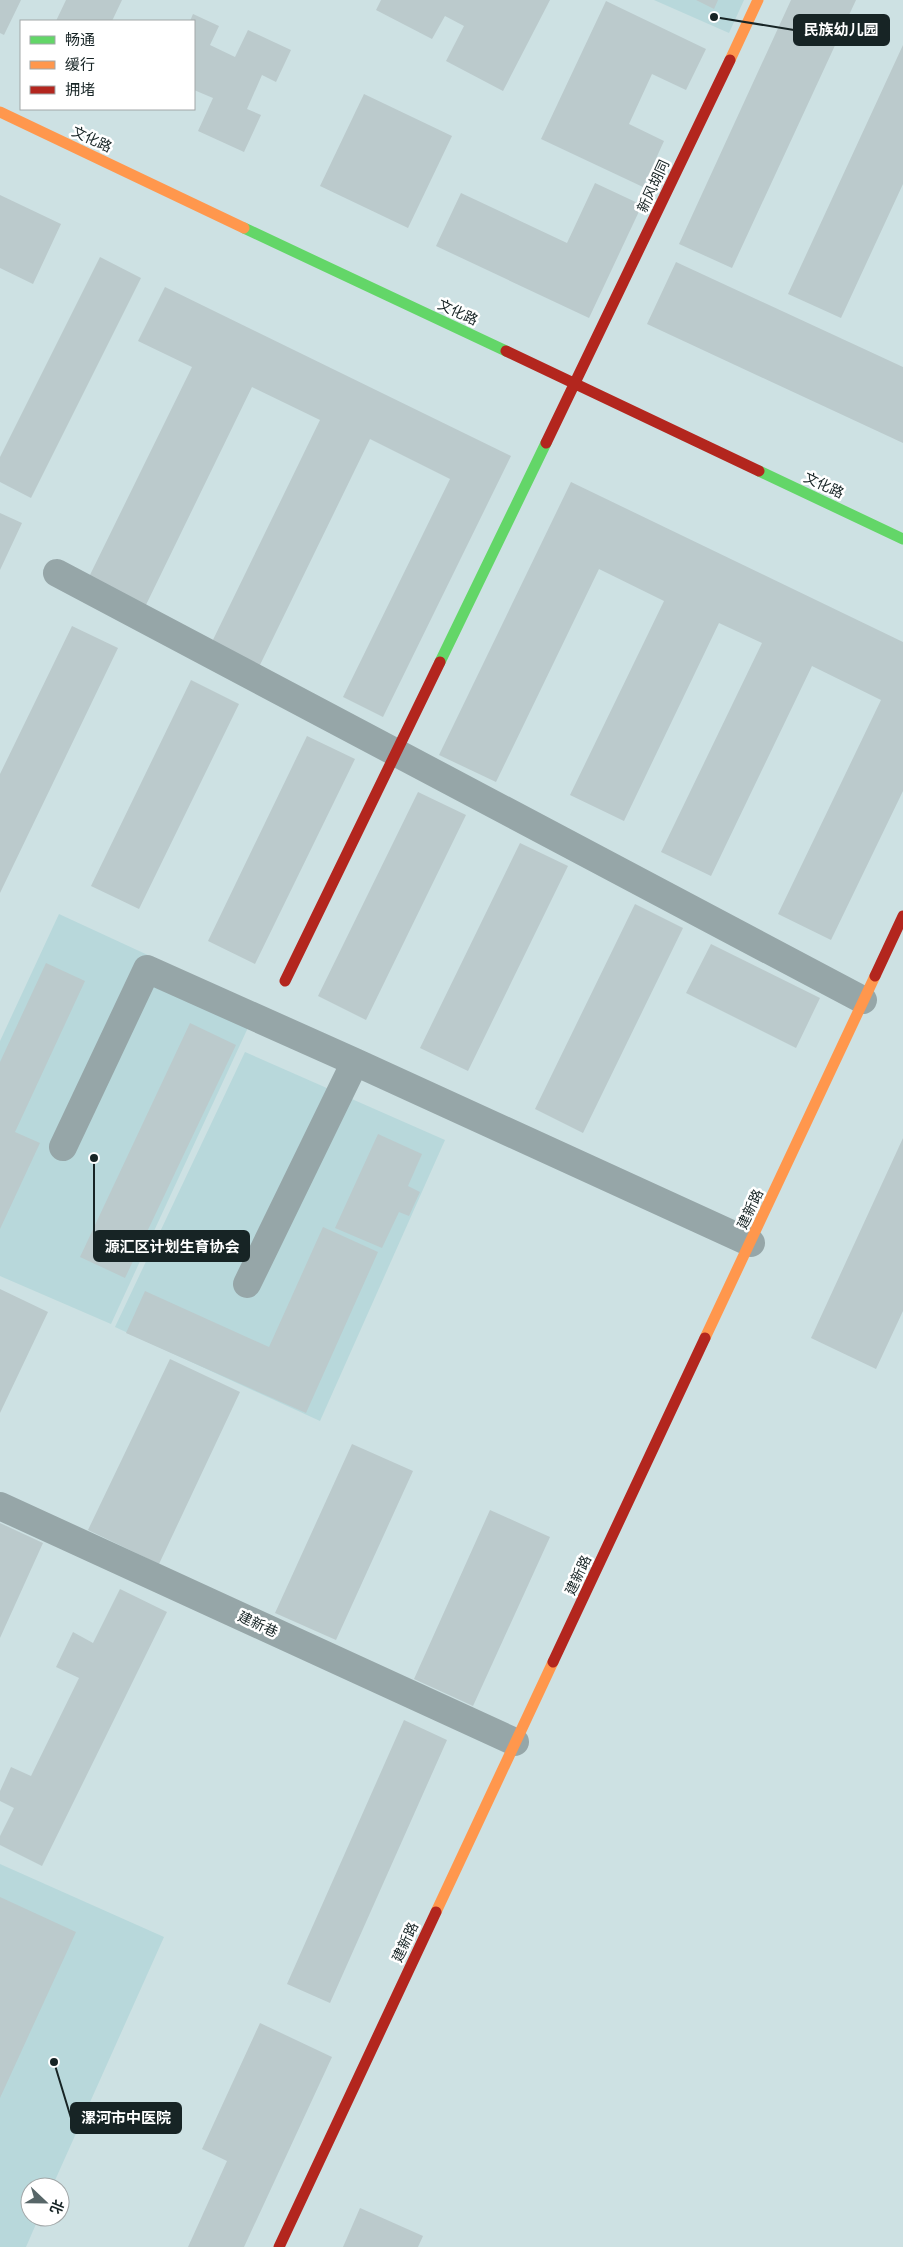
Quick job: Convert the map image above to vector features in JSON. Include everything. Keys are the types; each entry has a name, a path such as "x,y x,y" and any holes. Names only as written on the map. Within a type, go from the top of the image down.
{"street":[{"name":"新风胡同","path":"285,981 575,384 758,0"},
{"name":"文化路","path":"0,112 903,539"},
{"path":"56,573 396,751 863,1000"},
{"name":"建新路","path":"278,2247 903,916"},
{"path":"63,1146 147,969 356,1062 751,1243"},
{"path":"247,1284 356,1062"},
{"name":"建新巷","path":"0,1506 515,1742"}],"shaded area":[{"path":"654,0 744,0 729,33"},
{"path":"59,914 258,1006 111,1324 0,1276 0,1041"},
{"path":"245,1052 445,1140 320,1421 115,1327"},
{"path":"0,1864 164,1937 56,2177 20,2177 20,2227 35,2227 26,2247 0,2247"}],"building":[{"path":"0,0 21,0 4,35 0,33"},
{"path":"66,0 122,0 112,20 56,20"},
{"path":"381,0 550,0 503,91 446,61 464,26 445,16 432,39 376,10"},
{"path":"696,0 718,0 714,9"},
{"path":"791,0 856,0 732,268 679,244"},
{"path":"606,1 706,49 686,90 652,74 629,124 664,141 643,187 541,139"},
{"path":"193,14 219,26 210,45 235,57 248,30 291,50 276,82 262,75 247,109 261,115 244,152 198,131 213,98 195,90 195,20 190,20"},
{"path":"903,45 903,184 841,318 788,294"},
{"path":"364,94 452,136 408,228 320,186"},
{"path":"595,183 642,205 589,318 436,246 461,193 567,243"},
{"path":"0,195 61,224 33,284 0,268"},
{"path":"100,257 141,278 31,498 0,482 0,457"},
{"path":"676,262 903,367 903,443 647,324"},
{"path":"165,287 511,456 383,717 343,697 450,479 370,439 258,669 210,646 320,420 252,387 144,609 87,581 192,367 138,341"},
{"path":"571,482 903,642 903,791 831,940 778,914 881,700 812,666 711,876 661,852 762,643 719,623 624,821 570,795 664,601 599,569 496,782 439,755"},
{"path":"0,513 22,523 0,570"},
{"path":"72,626 118,648 0,893 0,774"},
{"path":"191,680 239,704 139,909 91,886"},
{"path":"307,736 355,759 255,964 208,941"},
{"path":"418,792 466,815 366,1020 318,996"},
{"path":"520,843 568,866 468,1071 420,1048"},
{"path":"635,904 683,928 583,1133 535,1109"},
{"path":"711,944 820,998 796,1048 686,993"},
{"path":"46,963 85,981 15,1132 40,1143 0,1229 0,1062"},
{"path":"190,1023 236,1045 125,1278 80,1257"},
{"path":"378,1134 422,1154 408,1186 420,1192 409,1216 399,1212 382,1248 335,1228"},
{"path":"903,1138 903,1311 876,1369 811,1338"},
{"path":"323,1227 378,1252 306,1413 126,1333 145,1291 269,1347"},
{"path":"0,1289 48,1312 0,1413"},
{"path":"170,1359 240,1392 159,1564 88,1530"},
{"path":"352,1444 413,1471 336,1640 275,1613"},
{"path":"490,1510 550,1537 473,1706 414,1679"},
{"path":"0,1523 43,1543 0,1638"},
{"path":"120,1589 167,1612 42,1866 0,1845 0,1836 14,1808 0,1801 0,1791 11,1767 31,1776 79,1678 56,1667 73,1632 93,1643"},
{"path":"404,1720 447,1740 330,2003 287,1984"},
{"path":"0,1897 76,1932 0,2098"},
{"path":"260,2023 332,2057 244,2247 188,2247 227,2161 202,2149"},
{"path":"360,2208 423,2236 418,2247 343,2247"}],"traffic: fast":[{"path":"244,228 506,351"},
{"path":"440,662 546,443"},
{"path":"759,471 903,539"}],"traffic: slow":[{"path":"730,60 758,0"},
{"path":"0,112 244,228"},
{"path":"705,1338 875,976"},
{"path":"436,1912 553,1662"}],"traffic: jam":[{"path":"546,443 730,60"},
{"path":"506,351 759,471"},
{"path":"285,981 440,662"},
{"path":"875,976 903,916"},
{"path":"553,1662 705,1338"},
{"path":"279,2247 436,1912"}],"place":[{"name":"民族幼儿园","path":"714,17"},
{"name":"源汇区计划生育协会","path":"94,1158"},
{"name":"漯河市中医院","path":"54,2062"}]}
